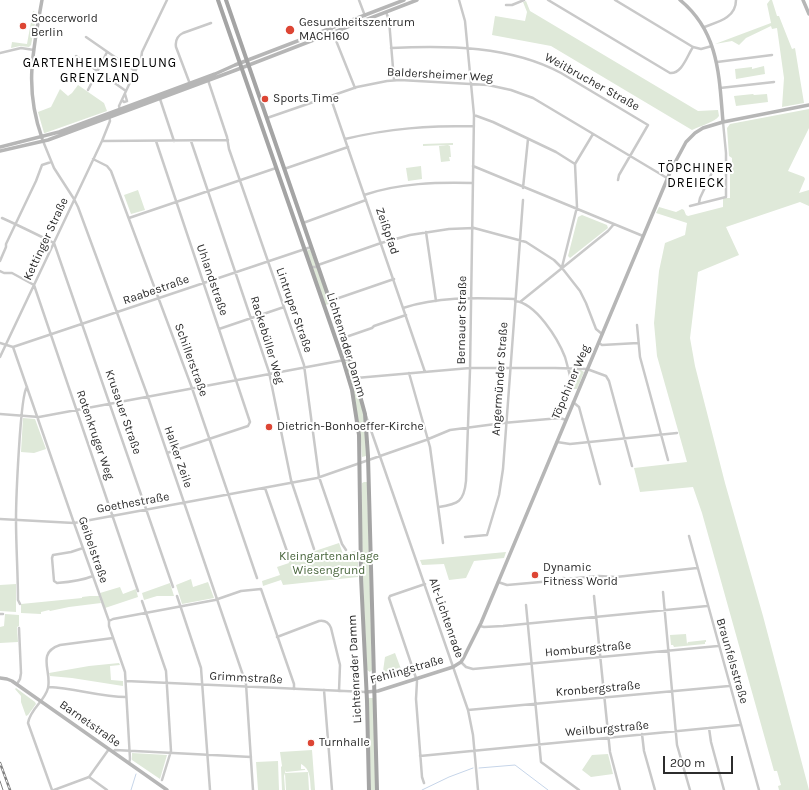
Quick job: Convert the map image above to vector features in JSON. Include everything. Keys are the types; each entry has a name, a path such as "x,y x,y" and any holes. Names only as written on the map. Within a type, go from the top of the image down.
{"main road":[{"name":"Lichtenrader Damm","path":"218,0 343,360 358,419 361,480 361,577 369,790"},
{"name":"Lichtenrader Damm","path":"226,0 350,358 365,414 369,480 377,790"},
{"path":"234,47 241,44"},
{"path":"247,85 254,82"},
{"path":"361,480 369,480"},
{"path":"365,673 374,672"},
{"path":"368,734 376,746"}],"street":[{"path":"42,0 31,74 34,112 44,141"},
{"path":"120,110 119,106 141,59 142,52 167,0"},
{"path":"358,0 365,17"},
{"path":"0,151 44,141 240,63 247,63 332,33 404,0"},
{"path":"0,147 59,132 209,82 241,68 247,63 331,28 386,12 417,0"},
{"name":"Bernauer Straße","path":"439,507 456,504 464,494 466,481 470,368 474,115 468,47 464,17 459,0"},
{"path":"506,5 512,5 524,0"},
{"path":"548,0 670,73 675,73 679,70 693,47"},
{"path":"615,0 693,47 701,49 712,46"},
{"path":"680,0 696,16 704,27 717,62 726,163 726,197 690,206"},
{"path":"704,27 722,21 730,16 734,10 736,0"},
{"path":"803,0 808,8 809,14"},
{"path":"386,12 389,20 394,80"},
{"path":"190,84 176,47 176,41 179,35 210,23"},
{"path":"331,28 355,88"},
{"path":"86,37 135,71"},
{"name":"Weitbrucher Straße","path":"391,48 468,47 520,57 547,66 648,125 619,175 618,180"},
{"path":"0,53 21,48 34,50"},
{"path":"88,90 107,52"},
{"path":"717,62 772,55"},
{"path":"76,56 125,92"},
{"name":"Baldersheimer Weg","path":"267,119 330,96 377,82 394,80 471,84 500,88 526,96 544,104 667,178"},
{"name":"Lintruper Straße","path":"209,82 228,140 229,148 304,367 319,477 342,544 346,550"},
{"path":"720,88 774,82"},
{"name":"Zeißpfad","path":"330,96 425,372"},
{"path":"160,98 174,141"},
{"name":"Töpchiner Weg","path":"461,662 480,626 679,152 690,137 703,128 723,122 809,105"},
{"path":"474,115 493,122 556,152 575,164"},
{"name":"Kettinger Straße","path":"0,357 108,128 107,116"},
{"path":"345,139 375,132 408,128 474,126"},
{"path":"562,268 577,209 575,164 593,134"},
{"path":"523,188 528,139"},
{"path":"102,141 228,140"},
{"name":"Halker Zeile","path":"44,141 51,162 74,199 147,396 247,687 253,790"},
{"name":"Uhlandstraße","path":"156,141 247,411 250,424 248,426 209,438"},
{"name":"Rackebüller Weg","path":"191,141 270,374 292,483 314,549"},
{"path":"284,169 348,147"},
{"name":"Schillerstraße","path":"93,159 109,167 129,218 192,388 257,578"},
{"path":"0,261 42,165 51,162"},
{"path":"699,203 716,164 726,163"},
{"path":"473,166 523,188 643,236"},
{"path":"129,218 276,168"},
{"path":"364,195 384,189 414,185 473,183"},
{"path":"303,222 366,200"},
{"name":"Angermünder Straße","path":"465,537 486,535 500,488 523,200"},
{"path":"2,218 54,243"},
{"path":"520,302 613,227 614,224"},
{"path":"311,267 314,268 318,265 396,238 426,232 472,228 520,240 541,251 562,268 582,295 596,329 602,334"},
{"path":"426,232 436,301"},
{"name":"Krusauer Straße","path":"54,243 174,587"},
{"name":"Raabestraße","path":"13,348 311,247"},
{"path":"0,271 4,273 12,273 34,285"},
{"path":"330,301 394,279"},
{"name":"Rotenkruger Weg","path":"34,285 138,591"},
{"path":"403,308 436,301 471,298 515,300 520,302 530,308 550,331 563,354 573,387"},
{"path":"219,329 284,307"},
{"path":"343,338 406,315"},
{"path":"637,325 640,357 668,460"},
{"path":"598,343 602,345 638,342"},
{"path":"0,343 13,348"},
{"name":"Geibelstraße","path":"13,348 109,621 109,626 125,672 130,751 129,763"},
{"path":"0,414 37,416 77,410 350,358"},
{"path":"356,378 470,368 588,369 606,376 608,379 632,466"},
{"path":"409,373 428,439 443,543"},
{"path":"20,604 18,600 16,520 21,415 24,390 27,387"},
{"path":"573,402 579,407 600,484"},
{"name":"Lichtenrader Damm","path":"365,414 380,457"},
{"name":"Goethestraße","path":"0,519 74,523 319,477 380,457 448,430 560,418 566,420"},
{"path":"557,442 570,444 676,434"},
{"path":"167,453 209,438"},
{"name":"Alt-Lichtenrade","path":"380,457 468,710 475,750 478,790"},
{"path":"265,488 289,557"},
{"name":"Braunfelsstraße","path":"688,536 759,790"},
{"path":"83,548 53,555 54,581 56,583 67,582 82,580 93,576"},
{"path":"498,582 507,585 552,581 553,579 564,578 599,576 616,577 697,568"},
{"path":"424,783 420,756 416,699 417,678 389,598 390,596 425,584"},
{"path":"109,621 217,599 241,591 261,589 294,684 294,689"},
{"path":"663,592 678,747 690,790"},
{"path":"177,596 201,667 210,790"},
{"path":"594,596 608,738 620,790"},
{"path":"142,601 165,670 171,753 162,780"},
{"path":"526,605 541,762 579,790"},
{"path":"480,626 484,627 707,606"},
{"path":"277,637 319,621 329,624 332,628 340,665 339,691"},
{"path":"17,684 21,673 19,628"},
{"path":"113,638 62,645 49,652 47,659 49,687 32,713 28,723 53,790 89,777 111,750 251,757"},
{"name":"Homburgstraße","path":"461,662 466,667 473,669 718,646"},
{"path":"453,667 461,662"},
{"name":"Fehlingstraße","path":"366,692 374,692 453,667"},
{"name":"Barnetstraße","path":"0,678 7,679 17,684 165,789"},
{"name":"Grimmstraße","path":"126,681 366,692"},
{"name":"Kronbergstraße","path":"468,710 729,686"},
{"path":"49,687 68,688 110,696 126,697"},
{"path":"324,690 332,790"},
{"name":"Weilburgstraße","path":"420,756 740,725"},
{"path":"709,728 711,742 724,790"},
{"path":"642,734 644,751 655,790"},
{"path":"89,777 107,790"}],"green space":[{"path":"770,0 772,0 777,16 779,16 792,49 795,48 804,103 782,107 784,78 777,28 772,29 771,26 746,38 739,45 732,41 715,44 771,23 767,4"},
{"path":"526,1 530,11 698,111 718,110 719,116 711,122 692,130 551,46 492,35 495,16 525,21 527,12 523,2"},
{"path":"33,11 37,13 31,45 29,47 20,46 11,48 12,42 27,44"},
{"path":"764,66 765,74 736,79 735,69 752,67 752,69"},
{"path":"78,85 104,103 107,111 44,133 38,112 51,107 60,89 68,96"},
{"path":"767,94 768,102 736,106 734,96"},
{"path":"809,109 809,128 788,171 804,177 805,179 799,193 809,190 809,206 800,202 726,227 739,255 698,272 690,338 695,366 725,483 763,616 809,790 779,790 778,786 781,785 777,771 774,771 702,513 693,487 640,492 634,468 687,462 657,356 654,323 659,271 665,243 685,235 687,223 656,213 659,207 676,212 682,209 688,216 723,207 723,198 730,198 730,164 732,162 732,158 729,156 727,128 730,124"},
{"path":"453,143 453,145 448,145 450,146 450,161 441,162 439,146 447,145 423,146 423,144"},
{"path":"421,166 422,179 408,181 406,168"},
{"path":"138,190 145,210 131,214 124,195"},
{"path":"582,215 607,225 608,228 570,258 568,256 578,217"},
{"path":"310,249 330,304 325,305 306,251"},
{"path":"349,361 362,408 365,425 366,456 362,457 361,441 345,362"},
{"path":"571,370 581,370 584,372 577,389 574,389"},
{"path":"23,418 35,419 46,449 34,453 21,452"},
{"path":"367,482 372,670 370,672 367,670 363,576 362,483"},
{"name":"Kleingartenanlage Wiesengrund","path":"339,543 343,554 358,550 358,577 283,585 281,580 263,586 262,581 280,575 277,567 289,563 288,560"},
{"path":"506,552 504,558 474,561 466,578 449,580 444,564 422,565 420,560"},
{"path":"191,579 193,587 208,582 214,598 182,604 176,585"},
{"path":"170,583 174,596 157,596 144,600 142,593"},
{"path":"16,584 16,612 0,611 0,585"},
{"path":"120,587 123,594 136,589 138,597 105,608 100,593"},
{"path":"99,596 101,603 49,610 41,612 41,614 21,613 21,604"},
{"path":"5,614 19,615 19,626 17,627 18,642 0,643 0,627 4,626"},
{"path":"686,634 687,644 688,642 706,640 706,642 705,644 674,647 671,645 670,635"},
{"path":"395,653 401,669 384,675 383,671 385,657"},
{"path":"119,663 120,665 110,666 111,680 123,681 123,686 50,676 49,673 89,666"},
{"path":"16,688 36,704 26,716 21,702 21,696 15,689"},
{"path":"368,698 373,698 376,790 371,790"},
{"path":"312,750 315,790 311,790 307,769 301,764 301,769 305,770 286,772 286,770 284,776 285,790 282,790 282,766 280,752"},
{"path":"132,753 167,755 160,779 132,760"},
{"path":"608,754 613,774 591,777 582,770 592,755"},
{"path":"278,761 279,790 258,790 256,762"},
{"path":"308,772 309,790 286,790 285,773"}],"waterway":[{"path":"479,768 515,765 548,790"},
{"path":"422,790 449,777 473,768"},
{"path":"131,790 136,774"}],"tram line":[{"path":"0,781 3,790"}],"railway":[{"path":"0,763 10,790"}],"place":[{"name":"Soccerworld Berlin","path":"23,26"},
{"name":"Gesundheitszentrum MACH160","path":"290,30"},
{"name":"Sports Time","path":"265,99"},
{"name":"Dietrich-Bonhoeffer-Kirche","path":"269,427"},
{"name":"Dynamic Fitness World","path":"535,575"},
{"name":"Turnhalle","path":"311,743"}],"district":[{"name":"GARTENHEIMSIEDLUNG GRENZLAND","path":"100,70"},
{"name":"TÖPCHINER DREIECK","path":"696,176"}]}
